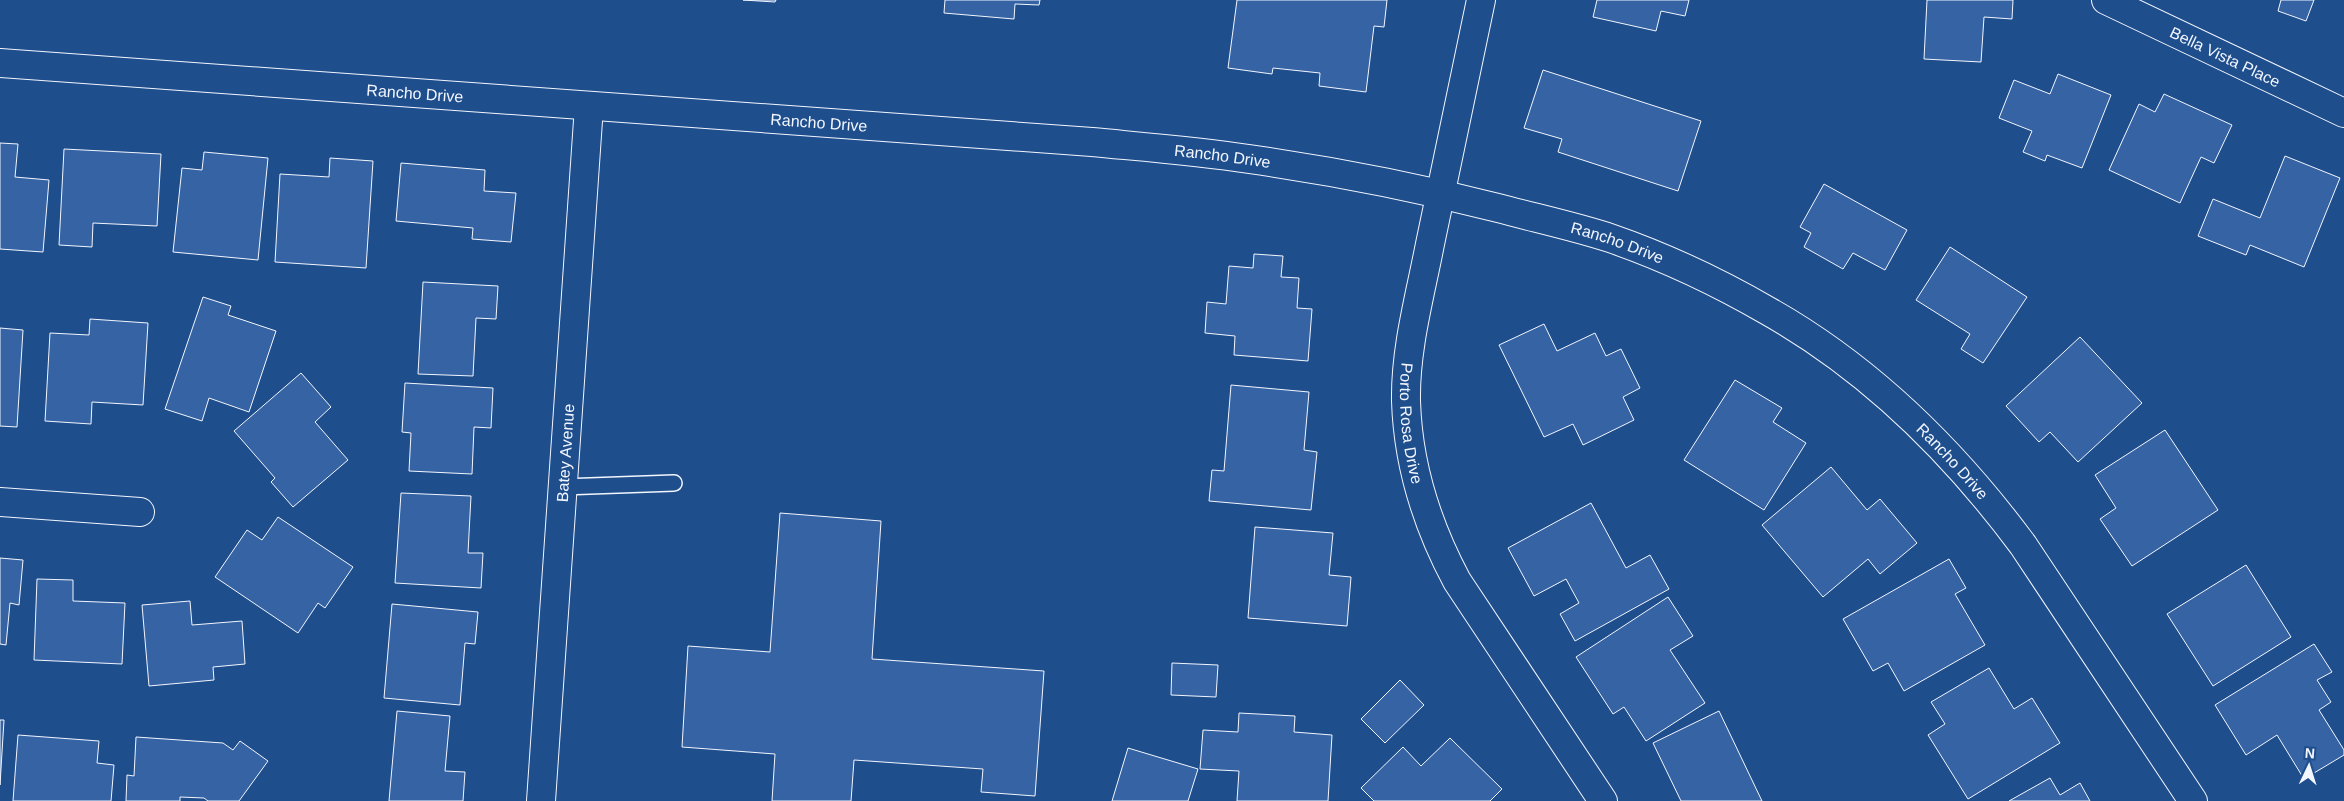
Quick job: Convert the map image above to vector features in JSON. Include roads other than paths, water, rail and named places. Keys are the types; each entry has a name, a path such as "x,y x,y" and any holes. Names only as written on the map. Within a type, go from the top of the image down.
{"street":[{"name":"Porto Rosa Drive","path":"1481,0 1414,325 1408,362 1406,400 1409,438 1415,476 1426,512 1440,548 1457,581 1602,801"},
{"name":"Bella Vista Place","path":"2106,0 2344,113"},
{"name":"Rancho Drive","path":"0,63 1111,144 1248,158 1372,179 1440,194 1602,236 1691,270 1768,311 1806,334 1875,386 1940,445 1997,510 2023,544 2193,801"},
{"name":"Batey Avenue","path":"540,801 589,106"},
{"path":"0,502 140,512"}],"lane":[{"path":"562,488 674,483"}]}
